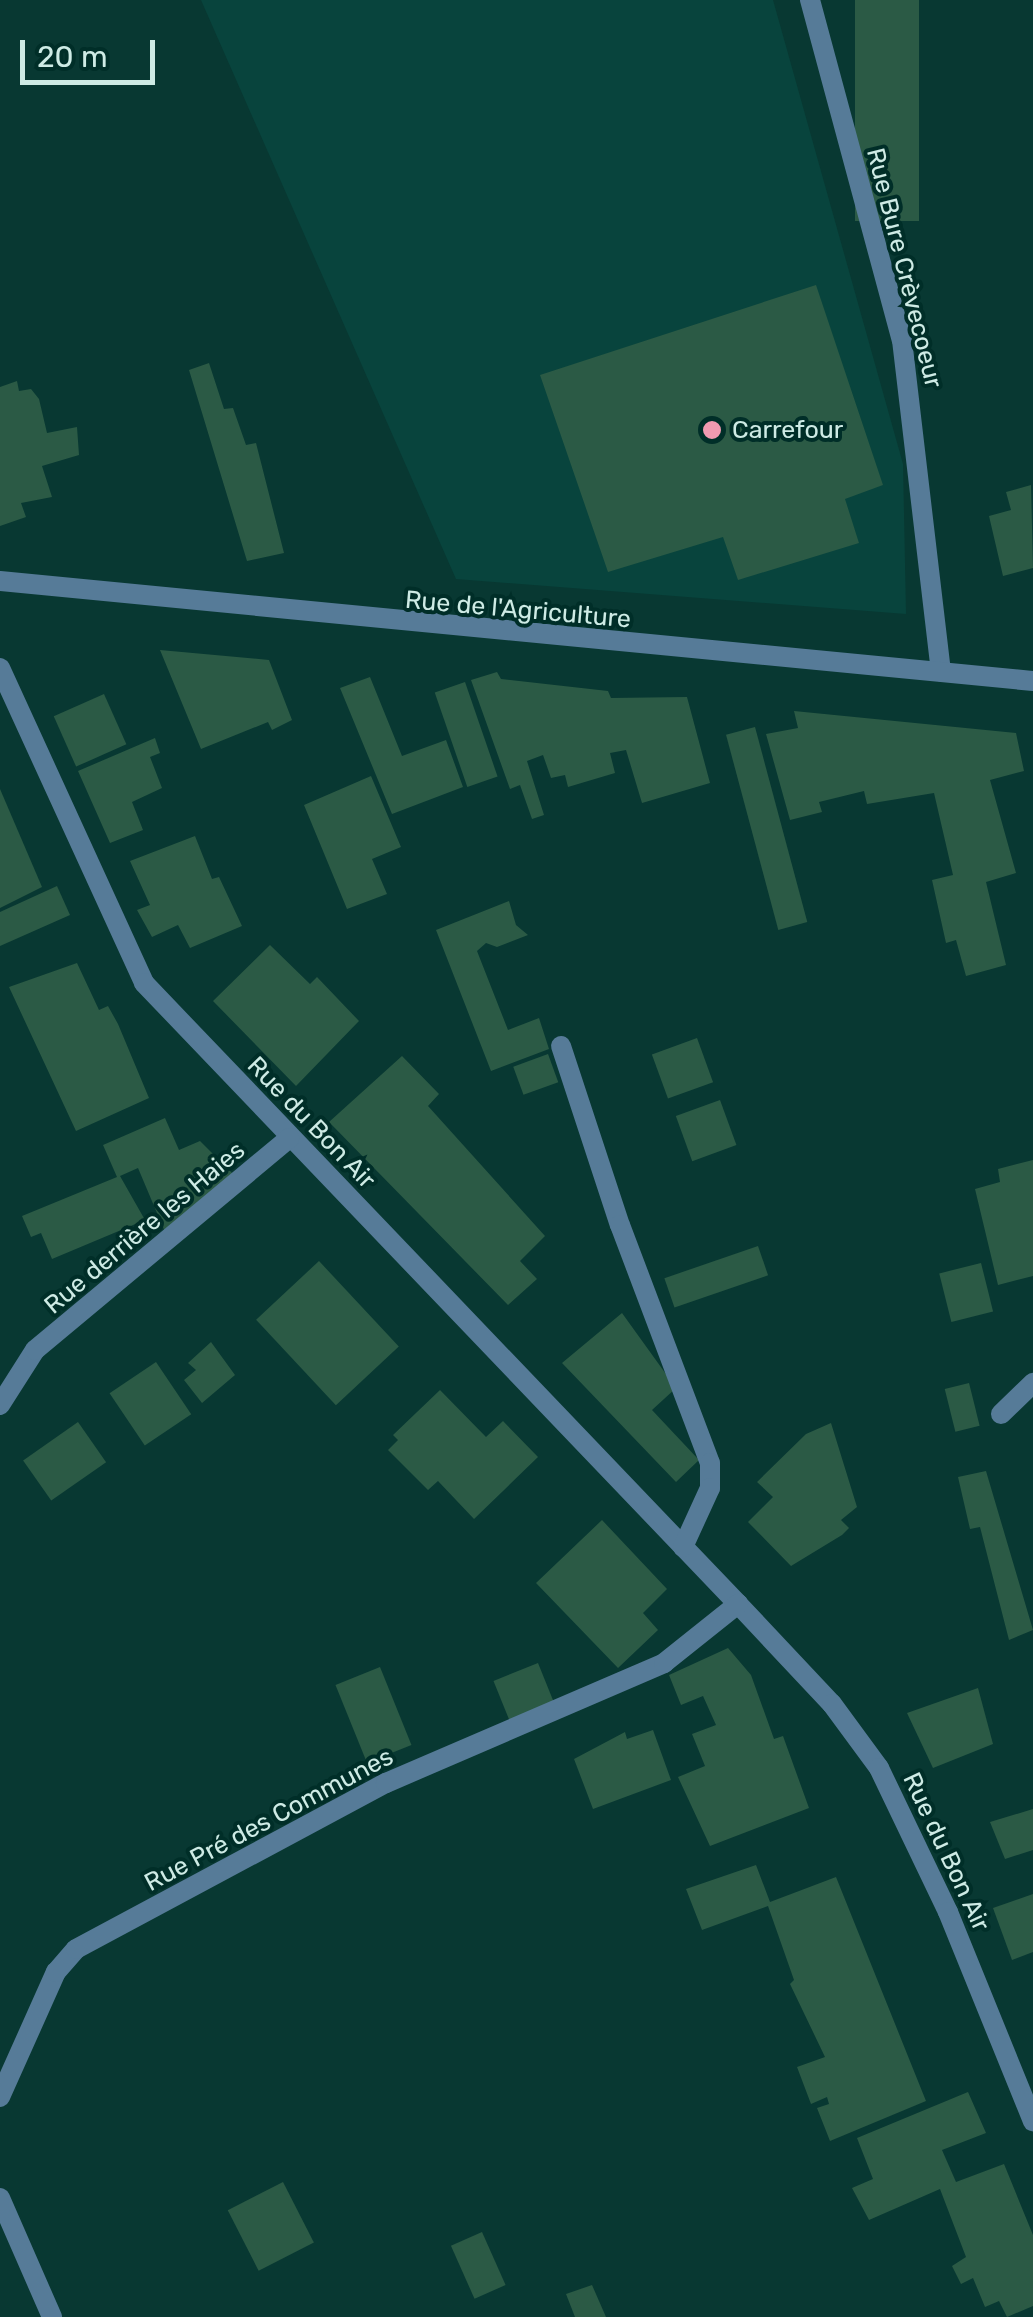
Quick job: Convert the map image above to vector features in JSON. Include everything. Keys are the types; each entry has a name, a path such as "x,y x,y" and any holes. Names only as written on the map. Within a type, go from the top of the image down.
{"street":[{"name":"Rue Bure Crèvecoeur","path":"810,0 902,340 941,672"},
{"name":"Rue de l'Agriculture","path":"0,581 1033,681"},
{"name":"Rue du Bon Air","path":"0,668 144,984 832,1704 879,1768 948,1912 1033,2120"},
{"path":"561,1046 620,1226 710,1464 710,1488 683,1547"},
{"name":"Rue derrière les Haies","path":"0,1405 35,1350 289,1138"},
{"path":"1001,1414 1033,1384"},
{"name":"Rue Pré des Communes","path":"0,2097 56,1972 76,1949 386,1783 664,1663 738,1604"},
{"path":"0,2198 52,2317"}],"shaded area":[{"path":"201,0 773,0 903,464 906,614 456,579"}],"building":[{"path":"855,0 919,0 919,221 855,221"},
{"name":"Carrefour","path":"816,285 883,485 845,499 859,543 738,580 723,537 608,572 540,375"},
{"path":"209,363 224,409 233,408 246,445 256,443 284,553 247,561 189,370"},
{"path":"17,381 19,391 31,389 39,399 47,433 77,427 79,455 42,466 52,497 21,503 26,517 0,526 0,387"},
{"path":"1031,485 1033,568 1003,576 989,516 1011,510 1006,492"},
{"path":"160,650 269,660 292,720 272,730 268,722 201,749"},
{"path":"497,672 501,679 608,691 611,698 687,697 710,783 642,803 626,750 610,753 615,773 568,787 565,775 551,778 543,755 527,761 544,815 532,819 520,785 510,789 471,680"},
{"path":"370,677 402,756 446,740 463,787 392,814 340,688"},
{"path":"465,682 498,777 467,787 435,692"},
{"path":"104,694 126,744 76,767 54,716"},
{"path":"794,711 1016,733 1024,771 990,780 1016,873 986,882 1006,965 966,976 956,940 946,943 932,880 953,875 934,793 867,804 864,791 819,802 822,812 790,820 766,734 798,728"},
{"path":"755,727 807,922 778,930 726,735"},
{"path":"155,738 160,753 150,757 162,788 132,802 143,830 110,843 78,771"},
{"path":"371,776 401,847 372,859 387,894 347,909 304,805"},
{"path":"0,789 42,887 0,908"},
{"path":"195,836 212,879 219,877 242,926 190,948 178,925 152,937 137,910 150,905 130,861"},
{"path":"57,886 70,915 0,946 0,912"},
{"path":"509,901 516,925 528,935 497,947 486,943 477,951 508,1030 539,1018 549,1049 491,1071 436,930"},
{"path":"270,945 310,984 317,977 359,1021 296,1086 213,1001"},
{"path":"77,963 99,1010 108,1006 118,1024 149,1098 76,1131 9,987"},
{"path":"697,1038 713,1082 668,1099 652,1054"},
{"path":"548,1054 558,1082 523,1095 513,1067"},
{"path":"402,1056 439,1094 428,1106 545,1236 520,1261 537,1279 508,1305 329,1122"},
{"path":"720,1100 736,1145 692,1161 676,1116"},
{"path":"165,1118 179,1150 200,1141 237,1178 165,1232 138,1168 120,1176 145,1220 52,1259 41,1233 31,1237 22,1216 117,1177 103,1145"},
{"path":"1033,1160 1033,1276 998,1285 975,1189 1000,1182 998,1169"},
{"path":"758,1246 768,1275 674,1308 664,1278"},
{"path":"319,1261 399,1347 336,1405 256,1320"},
{"path":"981,1263 993,1312 951,1322 939,1273"},
{"path":"622,1313 676,1388 652,1410 699,1460 676,1482 562,1363"},
{"path":"211,1342 235,1375 202,1403 184,1380 196,1370 188,1363"},
{"path":"156,1362 191,1414 145,1446 110,1393"},
{"path":"969,1383 980,1426 955,1432 945,1389"},
{"path":"440,1390 486,1437 503,1421 538,1457 474,1519 438,1481 428,1490 388,1450 398,1440 393,1435"},
{"path":"78,1422 106,1462 51,1501 23,1460"},
{"path":"831,1423 857,1507 841,1520 849,1528 842,1535 791,1566 748,1522 773,1497 757,1482 806,1434"},
{"path":"986,1471 1033,1630 1009,1640 980,1527 970,1529 958,1477"},
{"path":"602,1520 667,1589 643,1613 658,1630 618,1668 536,1583"},
{"path":"728,1648 751,1675 774,1739 783,1736 809,1808 710,1846 678,1777 705,1766 692,1734 716,1725 703,1696 681,1705 669,1675"},
{"path":"538,1663 555,1705 510,1723 493,1681"},
{"path":"380,1667 411,1745 367,1763 335,1685"},
{"path":"978,1688 993,1744 933,1768 907,1713"},
{"path":"653,1730 671,1780 593,1809 574,1759 625,1732 627,1739"},
{"path":"1033,1809 1033,1850 1005,1859 990,1822"},
{"path":"756,1865 770,1902 836,1877 926,2101 830,2141 817,2108 829,2104 827,2097 811,2104 797,2067 825,2057 790,1984 794,1980 768,1906 702,1930 686,1889"},
{"path":"1033,1894 1033,1952 1012,1960 993,1908"},
{"path":"968,2092 986,2133 942,2150 956,2182 1004,2164 1033,2235 1033,2306 1007,2317 999,2301 985,2307 973,2278 961,2284 952,2266 966,2257 940,2189 869,2220 852,2188 873,2179 857,2138"},
{"path":"283,2182 314,2243 259,2271 228,2210"},
{"path":"482,2232 506,2285 475,2299 451,2246"},
{"path":"592,2285 606,2317 575,2317 566,2294"}],"place":[{"name":"Carrefour","path":"712,430"}]}
